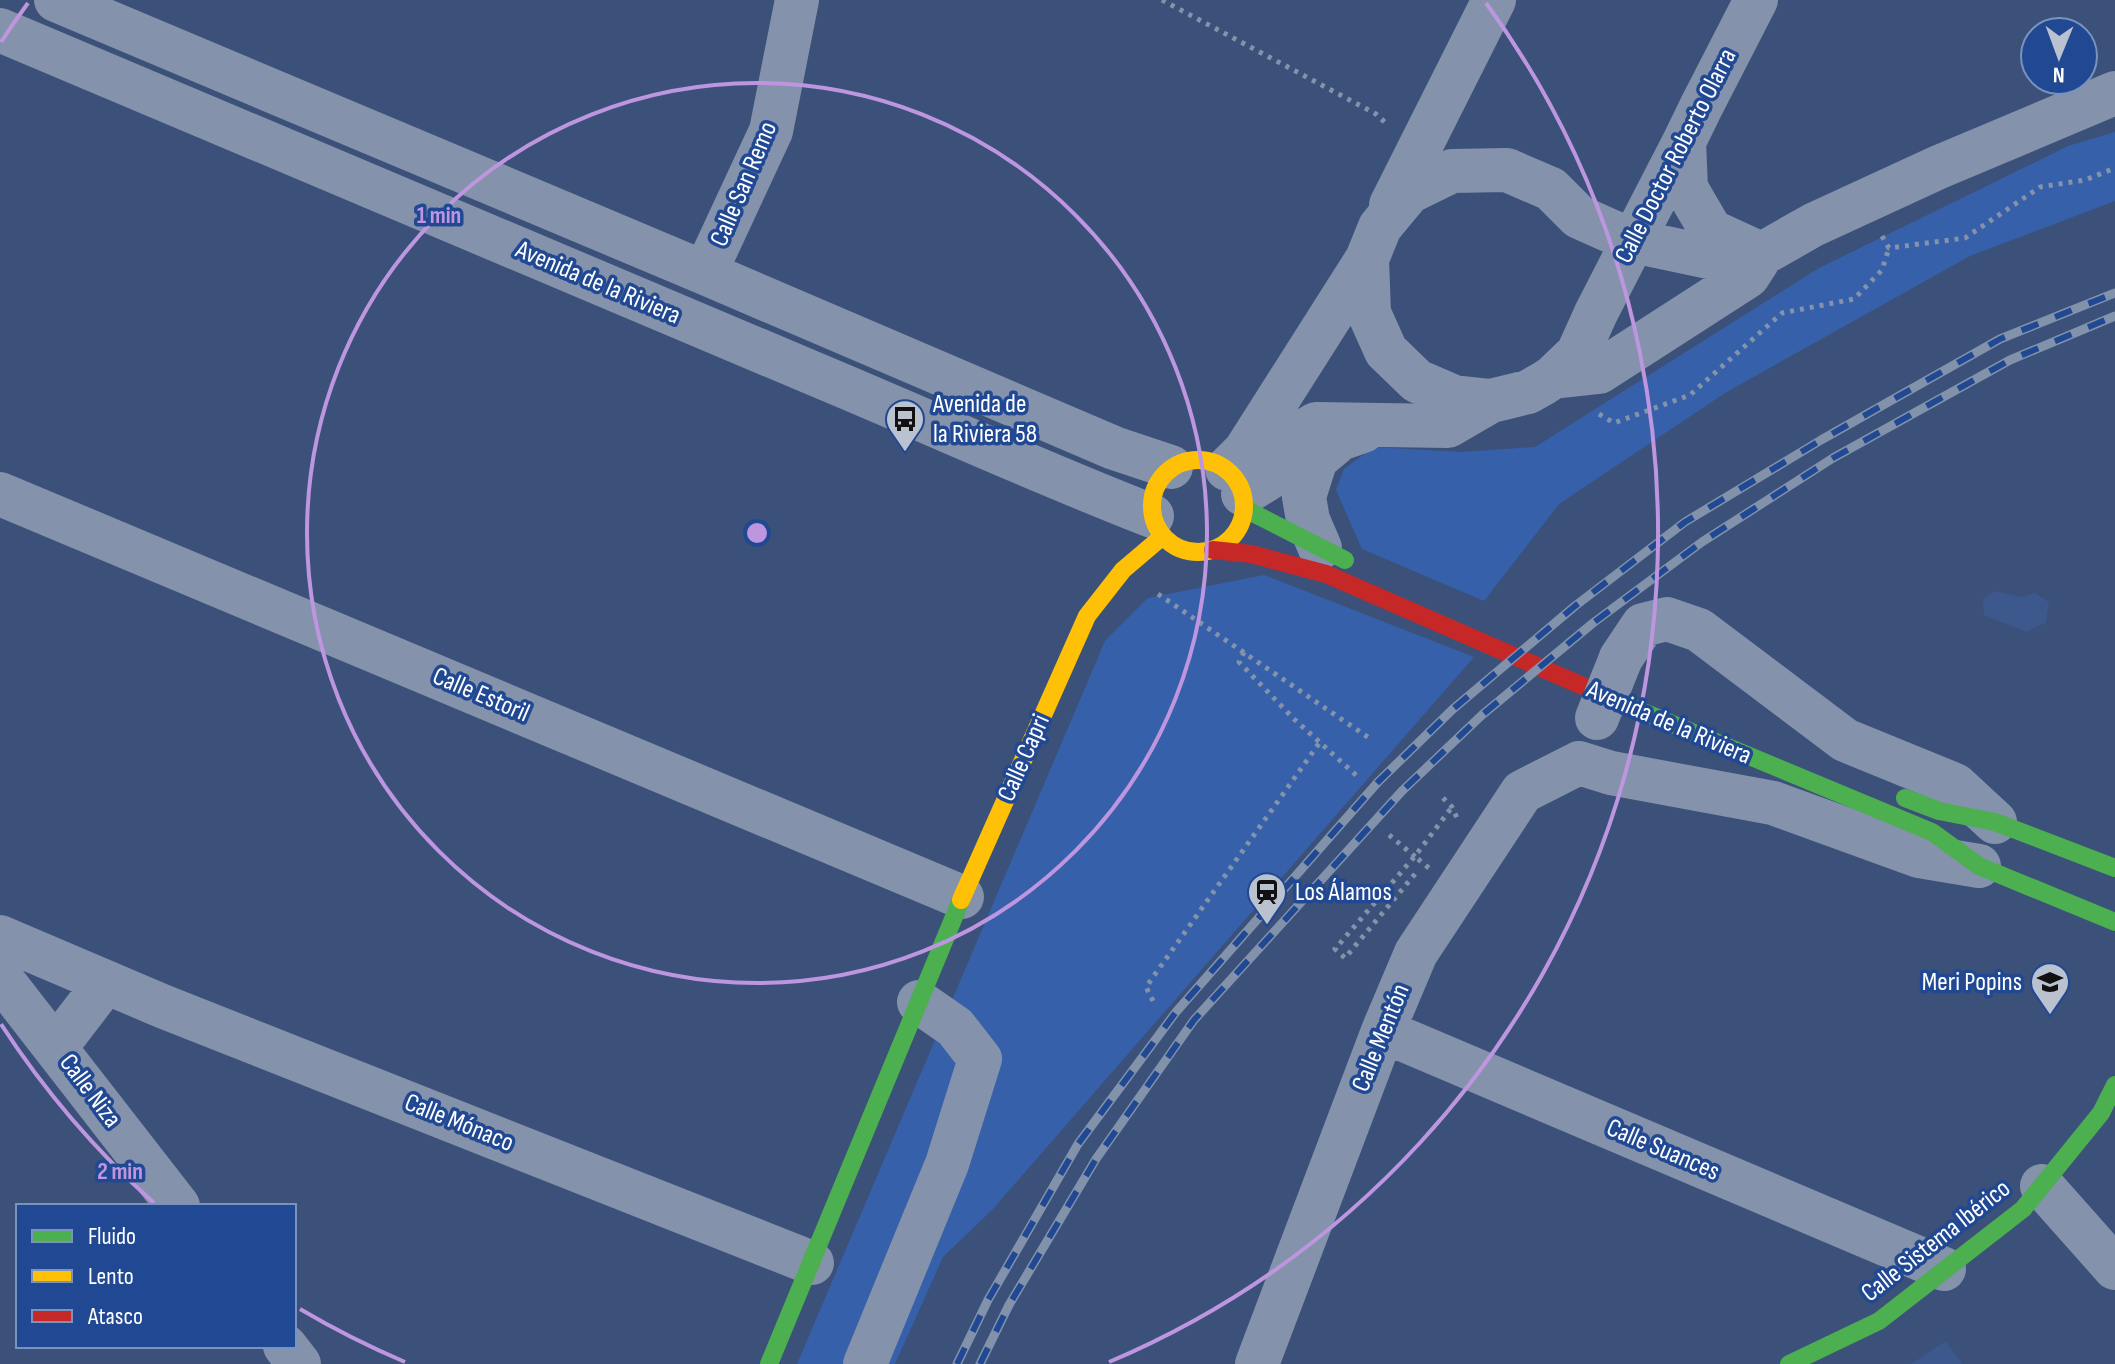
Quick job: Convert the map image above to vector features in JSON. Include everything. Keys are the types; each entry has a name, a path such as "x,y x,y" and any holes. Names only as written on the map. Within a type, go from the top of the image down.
{"street":[{"name":"Avenida de la Riviera","path":"56,0 103,9 1099,442 1171,467"},
{"name":"Calle San Remo","path":"705,273 771,131 797,0"},
{"path":"1491,401 1454,397 1417,381 1386,351 1369,313 1374,243 1494,0"},
{"name":"Calle Doctor Roberto Olarra","path":"1596,313 1756,0"},
{"path":"77,62 103,9"},
{"name":"Avenida de la Riviera","path":"0,30 932,423 1097,494 1158,526"},
{"path":"1339,557 1238,491 1214,462 1200,459 1171,467 1154,489 1152,502 1158,526 1173,545 1186,551 1213,550 1235,534 1242,522 1238,491 1245,451 1409,192 1452,171 1507,170 1551,189 1579,217 1633,241 1718,259 1762,254 1813,225 1939,167 2115,93"},
{"path":"1684,142 1686,188 1711,231 1762,254"},
{"path":"1238,491 1269,478 1297,435 1316,424 1448,426 1491,401 1528,392 1549,380 1578,353 1596,313 1599,266 1579,217"},
{"path":"1549,380 1599,372 1748,276 1762,254"},
{"path":"1339,557 1308,520 1304,497 1316,459 1340,439 1382,425"},
{"name":"Calle Estoril","path":"0,494 962,897"},
{"name":"Calle Capri","path":"769,1364 962,897 1087,616 1158,526"},
{"name":"Avenida de la Riviera","path":"1213,550 1251,554 1326,574 1588,689 1932,832 1979,866 2115,922"},
{"path":"1979,866 1919,856 1773,803 1611,773 1579,763 1597,718 1609,666 1643,625 1667,619 1699,630 1845,740 1955,785 1995,822"},
{"name":"Avenida de la Riviera","path":"1609,666 1711,721"},
{"name":"Calle Mentón","path":"1257,1364 1383,1031 1416,953 1522,792 1579,763"},
{"path":"1882,789 1939,811 1995,822 2115,868"},
{"name":"Calle Mónaco","path":"0,937 105,983 812,1263"},
{"name":"Calle Niza","path":"0,977 176,1204"},
{"path":"56,1047 105,983"},
{"path":"865,1364 947,1164 980,1059 955,1027 919,1002"},
{"name":"Calle Suances","path":"1383,1031 1944,1269"},
{"name":"Calle Sistema Ibérico","path":"1789,1364 1879,1321 2023,1209 2101,1113 2115,1085"},
{"path":"2042,1186 2115,1268"},
{"path":"287,1348 299,1364"}],"path":[{"path":"1162,0 1376,114 1417,154"},
{"path":"1889,248 1965,238 2040,187 2085,180 2115,168"},
{"path":"1549,380 1614,423 1690,395 1782,313 1854,299 1882,270 1889,248 1861,203"},
{"path":"1123,570 1372,740"},
{"path":"1244,652 1239,662 1294,719 1357,776"},
{"path":"1153,1001 1146,987 1320,742"},
{"path":"1443,798 1457,818 1453,829"},
{"path":"1433,852 1345,958 1335,949 1416,858 1452,807"},
{"path":"1389,835 1430,869"}],"shaded area":[{"path":"2115,132 2115,201 1970,256 1725,393 1559,504 1484,601 1362,549 1336,490 1344,469 1374,447 1461,452 1535,447 1819,268 2068,146"},
{"path":"1264,575 1474,657 992,1210 943,1257 895,1364 797,1364 1105,641 1148,598"},
{"path":"1995,591 2022,597 2035,593 2049,602 2046,622 2027,632 1984,615 1983,599"},
{"path":"1946,1341 1962,1364 1911,1364"}],"railway":[{"path":"957,1364 988,1300 1078,1144 1176,1012 1378,782 1453,709 1575,606 1685,522 1821,440 2000,339 2115,293"},
{"path":"980,1364 1009,1305 1096,1159 1194,1020 1402,791 1482,715 1593,623 1702,542 1833,458 2010,360 2115,316"}],"traffic: fast":[{"path":"1245,509 1345,560"},
{"path":"1617,701 1932,832 1979,866 2115,922"},
{"path":"1905,798 1939,811 1995,822 2115,868"},
{"path":"769,1364 961,900"},
{"path":"1789,1364 1879,1321 2023,1209 2101,1113 2115,1085"}],"traffic: slow":[{"path":"1198,460 1216,463 1231,473 1241,488 1244,506 1241,524 1231,539 1216,549 1198,552 1180,549 1165,539 1155,524 1152,506 1155,488 1165,473 1180,463 1198,460"},
{"path":"961,900 1087,616 1123,570 1163,536"}],"traffic: jam":[{"path":"1213,550 1251,554 1326,574 1617,701"}],"place":[{"name":"Avenida de la Riviera 58","path":"905,453"},
{"name":"Los Álamos","path":"1267,926"},
{"name":"Meri Popins","path":"2050,1016"}]}
